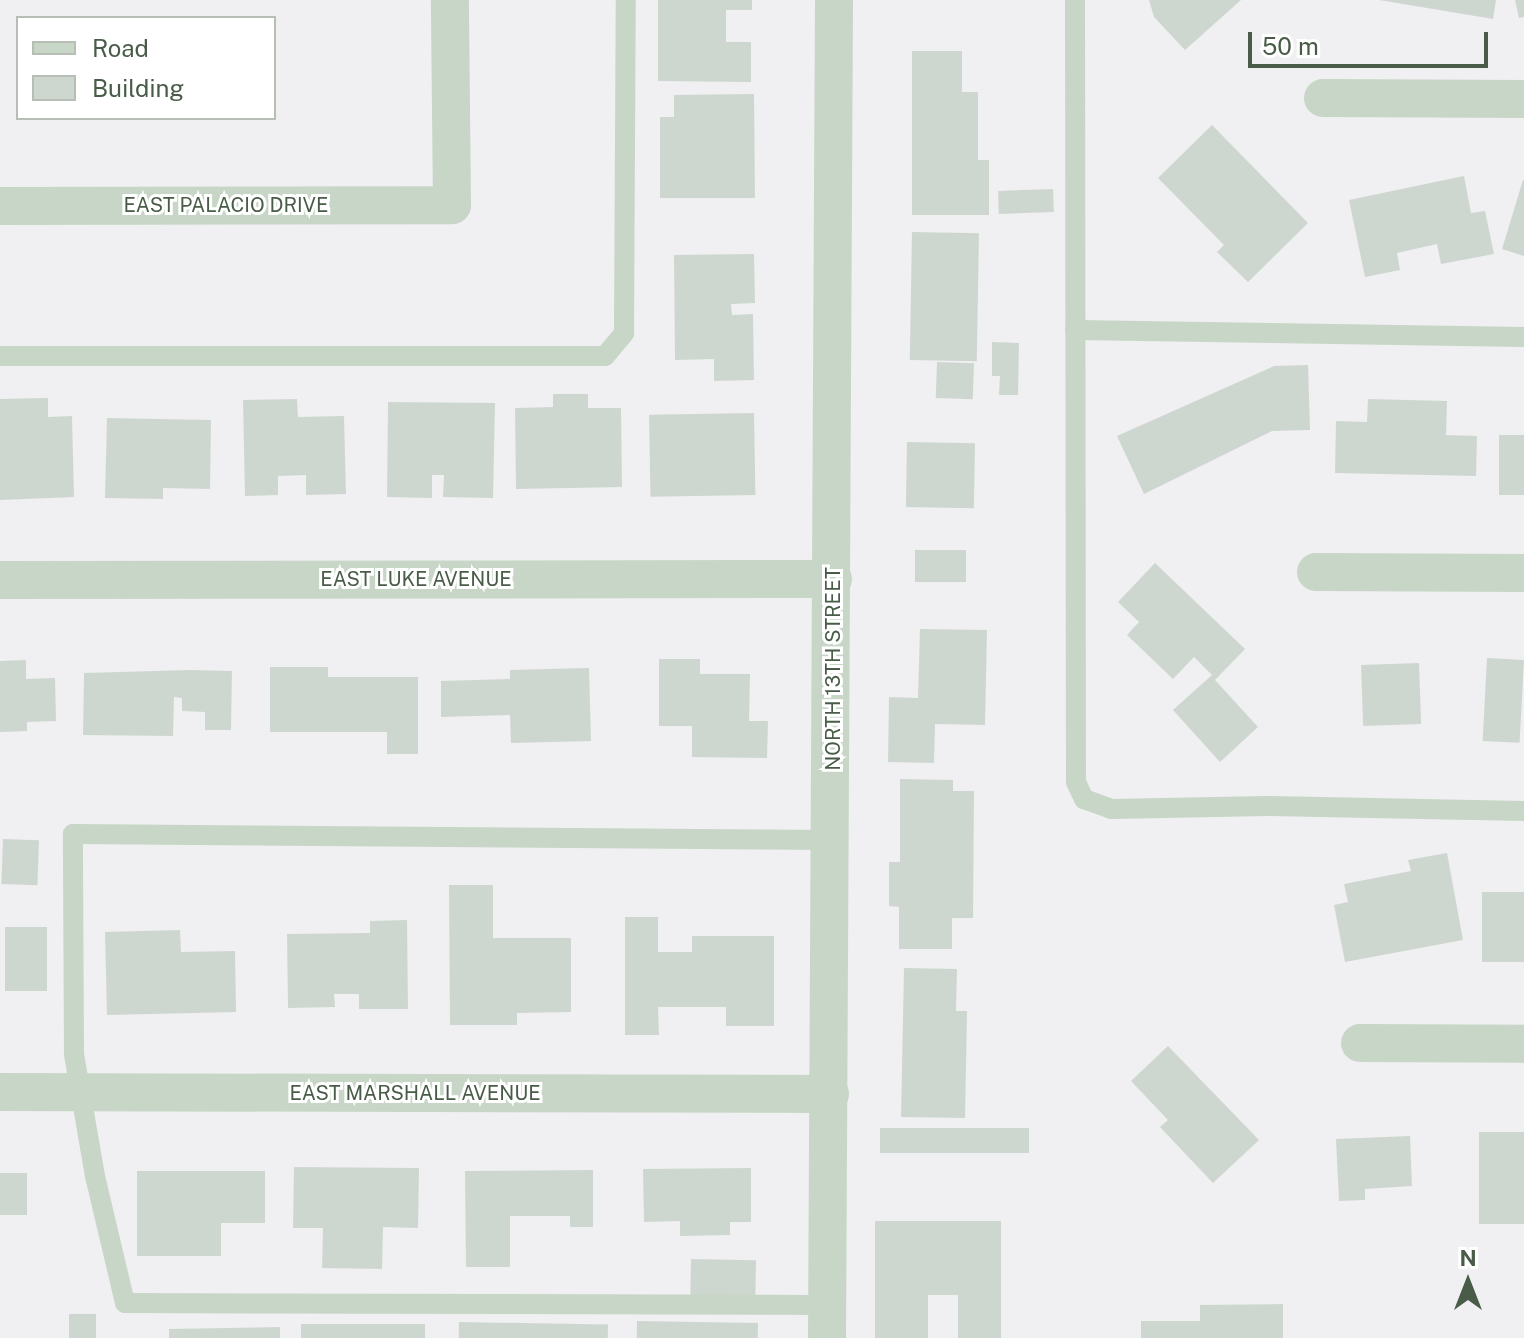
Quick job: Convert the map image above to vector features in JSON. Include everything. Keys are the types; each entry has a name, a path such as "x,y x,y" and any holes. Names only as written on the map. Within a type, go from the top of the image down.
{"street":[{"name":"EAST PALACIO DRIVE","path":"0,206 452,205 450,0"},
{"name":"NORTH 13TH STREET","path":"828,1321 833,840 834,0"},
{"path":"1323,98 1524,99"},
{"path":"1316,572 1524,573"},
{"name":"EAST LUKE AVENUE","path":"0,580 833,579"},
{"path":"1360,1043 1524,1044"},
{"name":"EAST MARSHALL AVENUE","path":"0,1092 830,1094"}],"lane":[{"path":"0,356 605,356 624,333 626,0"},
{"path":"1075,0 1076,782 1084,799 1111,809 1267,806 1524,811"},
{"path":"1075,330 1524,337"},
{"path":"828,1321 125,1303 95,1176 74,1054 73,834 833,840"}],"building":[{"path":"658,0 752,0 752,10 726,10 726,42 751,42 751,82 658,81"},
{"path":"1149,0 1241,0 1185,50 1154,17"},
{"path":"1379,0 1496,0 1493,19"},
{"path":"1515,0 1524,0 1524,17 1519,18"},
{"path":"912,51 962,51 962,92 978,92 978,160 989,160 989,215 912,215"},
{"path":"754,94 755,198 660,198 660,117 674,117 674,95"},
{"path":"1212,125 1308,223 1248,282 1217,252 1224,245 1158,178"},
{"path":"1464,176 1471,213 1485,211 1494,254 1441,264 1437,244 1397,253 1400,270 1365,277 1349,200"},
{"path":"1524,180 1524,256 1502,249"},
{"path":"1053,189 1054,212 999,214 998,191"},
{"path":"912,232 979,233 977,361 910,360"},
{"path":"754,254 755,303 731,304 732,315 753,314 754,380 714,381 714,359 675,360 674,255"},
{"path":"992,342 1019,343 1018,395 999,395 1000,376 992,376"},
{"path":"937,362 974,363 973,399 936,398"},
{"path":"1308,365 1310,430 1272,431 1144,494 1117,436 1274,366"},
{"path":"553,394 588,394 588,408 621,408 622,487 516,489 515,408 553,407"},
{"path":"48,398 48,417 72,416 74,497 0,500 0,399"},
{"path":"297,399 298,417 344,416 346,494 306,495 306,475 278,476 278,495 245,496 243,400"},
{"path":"1368,399 1447,401 1446,435 1477,436 1476,476 1335,473 1336,421 1367,422"},
{"path":"388,402 495,403 493,498 443,497 444,475 432,475 432,498 387,497"},
{"path":"754,413 755,495 650,497 649,415"},
{"path":"107,418 211,420 210,489 163,488 163,499 105,498"},
{"path":"1499,435 1524,435 1524,495 1499,495"},
{"path":"907,442 975,443 974,508 906,507"},
{"path":"915,550 966,550 966,582 915,582"},
{"path":"1155,563 1245,649 1215,680 1258,727 1220,762 1173,710 1212,675 1194,657 1173,679 1127,635 1139,622 1118,602"},
{"path":"920,629 987,630 985,725 935,724 934,763 888,762 889,697 918,698"},
{"path":"1487,658 1524,660 1520,743 1483,741"},
{"path":"659,659 700,659 700,674 750,674 749,721 768,721 767,758 692,757 692,726 659,726"},
{"path":"26,660 26,679 55,678 56,721 27,722 27,731 0,732 0,661"},
{"path":"1419,663 1421,724 1363,726 1361,665"},
{"path":"270,667 328,667 328,677 418,677 418,754 387,754 387,732 270,732"},
{"path":"589,668 591,741 511,743 510,715 441,717 441,681 510,679 510,670"},
{"path":"232,671 231,730 205,730 205,712 182,711 182,698 174,697 173,736 83,735 84,673"},
{"path":"900,779 953,780 953,791 974,791 973,918 952,918 952,949 899,949 899,907 889,906 889,862 900,862"},
{"path":"3,839 39,840 37,885 1,884"},
{"path":"1447,853 1463,940 1345,962 1334,905 1348,902 1344,884 1411,871 1408,860"},
{"path":"449,885 493,885 493,938 571,938 571,1012 517,1013 517,1025 450,1025"},
{"path":"1482,892 1524,892 1524,962 1482,962"},
{"path":"625,917 658,917 658,952 692,952 692,936 774,936 774,1026 726,1026 726,1007 658,1007 659,1035 625,1035"},
{"path":"407,920 408,1009 359,1009 359,994 334,994 335,1007 288,1008 287,934 370,933 370,921"},
{"path":"5,927 47,927 47,991 5,991"},
{"path":"180,930 181,952 235,951 236,1012 107,1015 105,932"},
{"path":"904,968 957,969 956,1011 967,1011 965,1118 901,1117"},
{"path":"1168,1046 1259,1140 1213,1183 1160,1127 1168,1120 1131,1081"},
{"path":"880,1128 1029,1128 1029,1153 880,1153"},
{"path":"1479,1132 1524,1132 1524,1224 1479,1224"},
{"path":"1410,1136 1412,1186 1365,1189 1365,1200 1339,1201 1336,1139"},
{"path":"294,1167 419,1168 418,1228 383,1227 382,1269 322,1268 323,1228 293,1228"},
{"path":"751,1168 751,1222 730,1222 730,1235 680,1236 680,1221 644,1222 643,1169"},
{"path":"593,1170 593,1227 570,1227 570,1216 510,1216 510,1267 466,1267 465,1171"},
{"path":"137,1171 265,1171 265,1223 221,1223 221,1256 137,1256"},
{"path":"0,1173 27,1173 27,1215 0,1215"},
{"path":"875,1221 1001,1221 1001,1338 958,1338 958,1295 928,1295 928,1338 875,1338"},
{"path":"691,1259 756,1260 755,1296 690,1295"},
{"path":"1283,1304 1283,1338 1141,1338 1141,1321 1200,1321 1200,1305"},
{"path":"69,1314 96,1314 96,1338 69,1338"},
{"path":"637,1321 758,1323 758,1338 637,1338"},
{"path":"459,1322 608,1325 608,1338 459,1338"},
{"path":"301,1324 425,1324 425,1338 301,1338"},
{"path":"280,1327 280,1338 169,1338 169,1329"}]}
